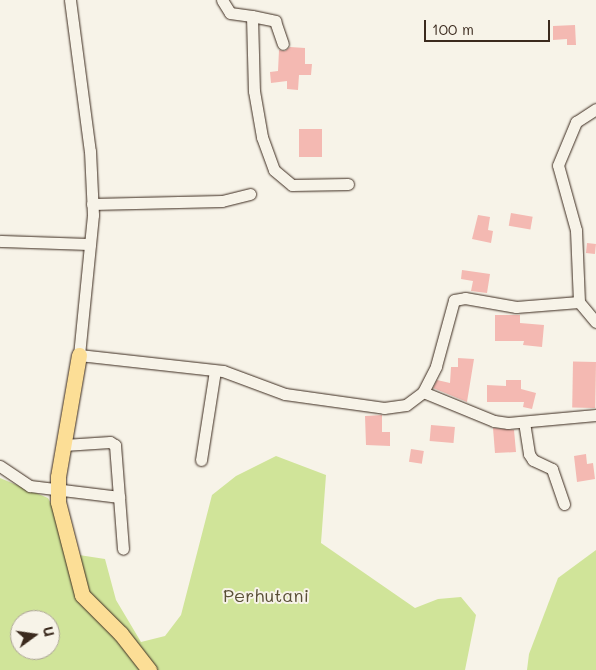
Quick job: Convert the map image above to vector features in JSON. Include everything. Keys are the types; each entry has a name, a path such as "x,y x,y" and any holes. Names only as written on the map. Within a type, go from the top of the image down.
{"main road":[{"path":"79,355 57,489 82,595 121,634 149,670"}],"street":[{"path":"70,0 90,151 92,204 79,355 215,371 285,394 384,408 406,405 423,392 436,366 454,300 465,298 516,307 578,302"},
{"path":"222,0 230,13 275,21 283,44"},
{"path":"252,16 254,90 262,136 274,170 292,185 348,184"},
{"path":"596,109 576,122 558,165 576,230 578,302 596,322"},
{"path":"92,204 222,201 250,194"},
{"path":"0,241 90,244"},
{"path":"201,460 215,371"},
{"path":"423,392 494,421 524,422 596,415"},
{"path":"524,422 529,454 552,469 564,504"},
{"path":"64,445 113,443 116,448 123,550"},
{"path":"0,466 30,486 119,497"}],"green space":[{"name":"Perhutani","path":"276,456 326,475 321,543 415,608 438,599 461,597 476,615 465,670 0,670 0,478 48,498 79,555 105,559 116,600 141,642 165,636 181,615 212,495 236,476"},
{"path":"596,550 596,670 527,670 529,654 558,578"}],"building":[{"path":"575,25 576,45 567,45 567,39 553,40 553,26"},
{"path":"290,47 305,48 305,64 312,64 311,75 299,75 298,90 287,89 287,81 271,83 270,72 278,71 279,50 285,51"},
{"path":"299,129 322,129 322,157 299,157"},
{"path":"511,213 533,217 530,230 509,226"},
{"path":"478,215 490,217 488,230 493,231 491,243 472,239"},
{"path":"587,243 596,244 595,254 586,253"},
{"path":"462,270 490,274 487,293 471,291 473,281 461,279"},
{"path":"495,315 520,315 520,323 544,325 542,347 523,345 524,341 495,341"},
{"path":"458,358 474,359 467,402 433,388 437,380 450,383 451,367 458,367"},
{"path":"573,362 596,362 595,408 572,408"},
{"path":"506,380 521,380 521,389 536,393 532,409 523,407 524,402 487,402 487,385 506,386"},
{"path":"382,415 382,432 390,432 390,446 366,445 365,416"},
{"path":"431,425 455,427 454,443 430,441"},
{"path":"493,428 514,430 516,452 495,453"},
{"path":"411,449 424,451 422,464 409,462"},
{"path":"586,454 587,464 593,463 595,479 577,482 574,456"}]}
